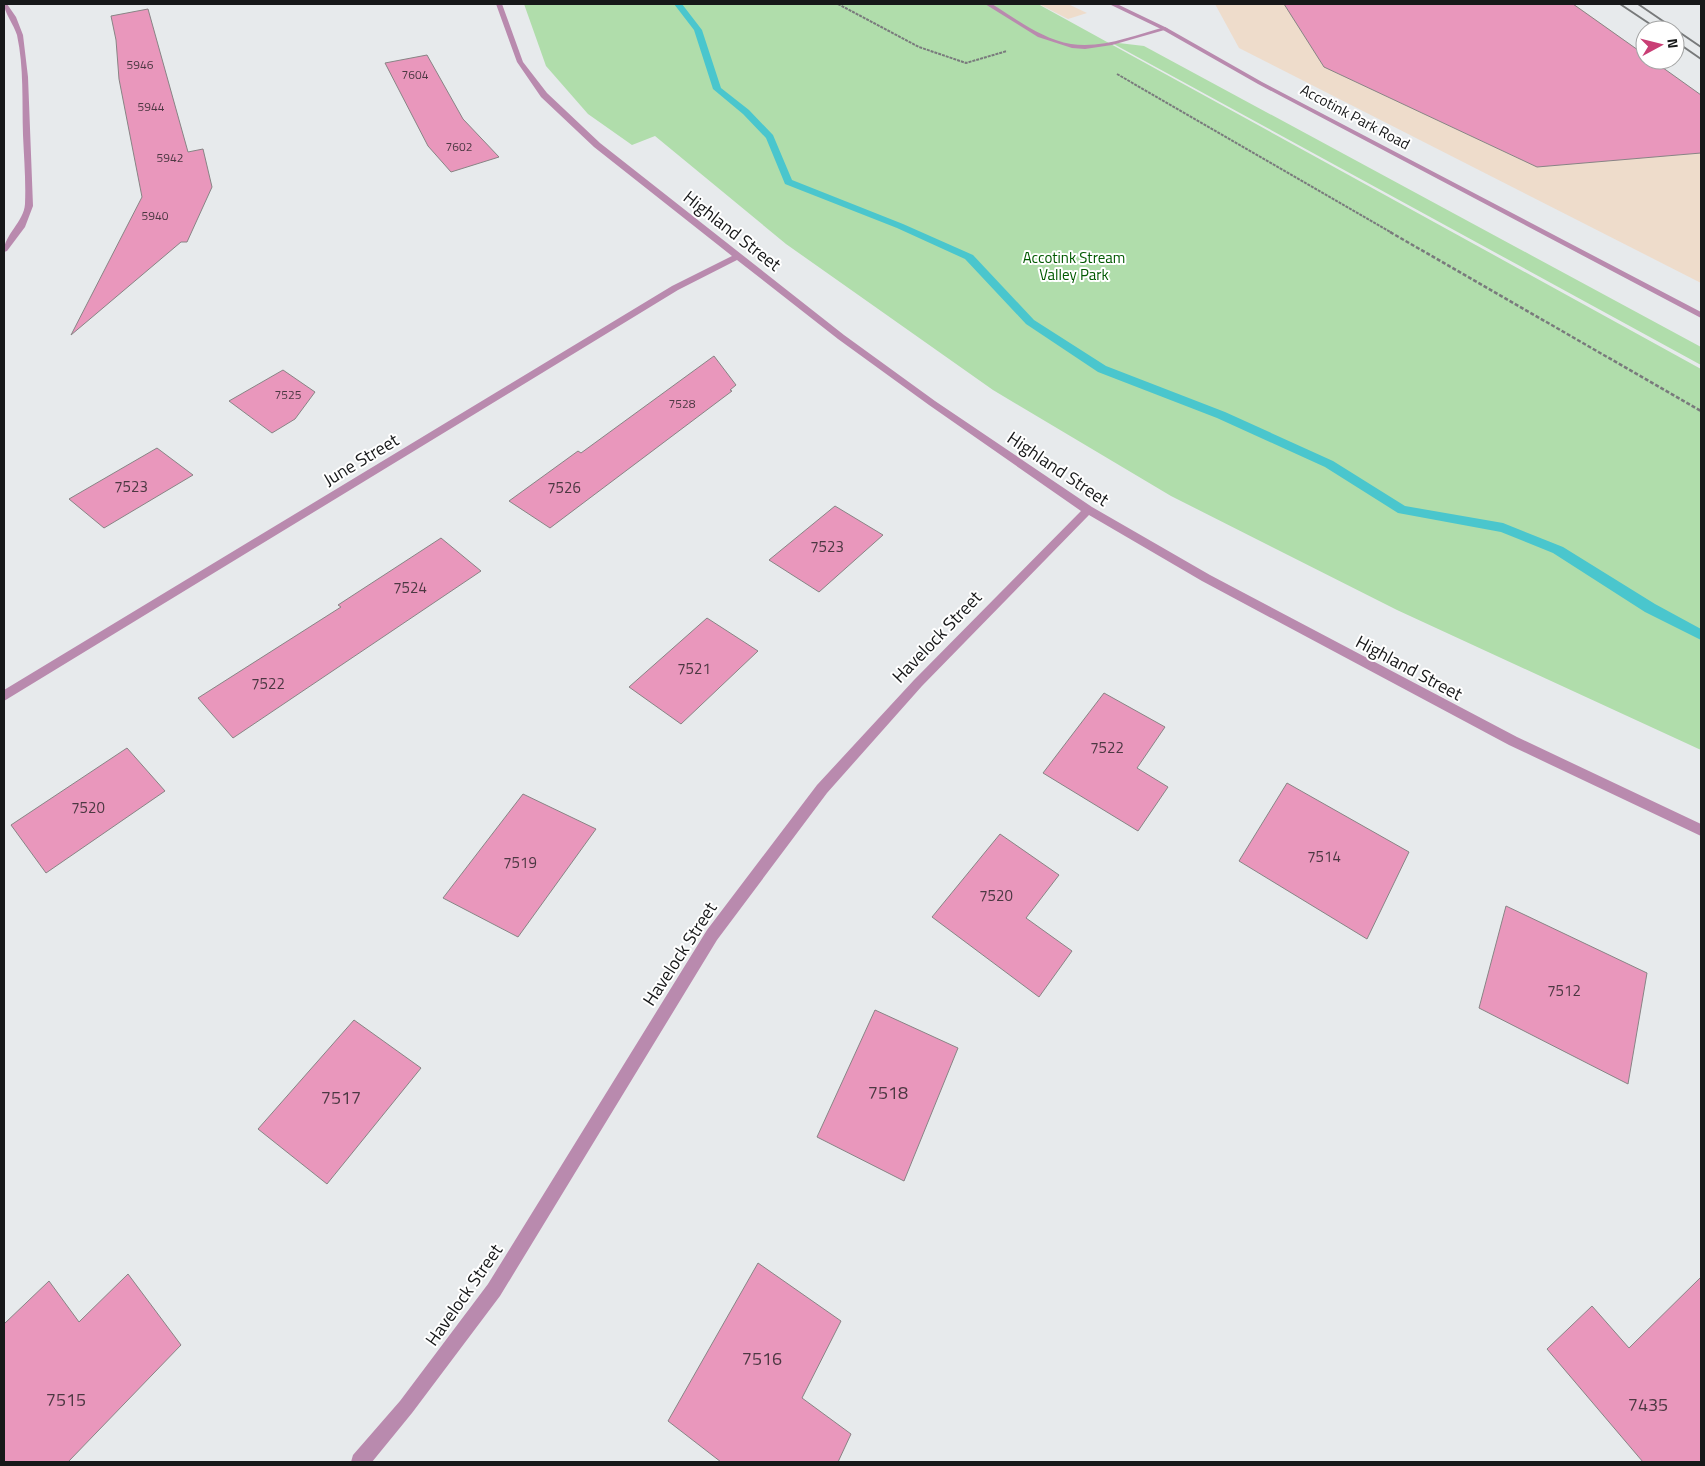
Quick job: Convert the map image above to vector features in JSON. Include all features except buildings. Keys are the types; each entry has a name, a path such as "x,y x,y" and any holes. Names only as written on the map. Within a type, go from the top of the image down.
{"street":[{"path":"4,4 13,17 20,35 25,77 29,206 21,227 4,249"},
{"name":"Highland Street","path":"499,4 520,62 544,95 597,144 871,359 1088,510 1323,642 1496,732 1701,830"},
{"path":"988,4 1048,39 1071,46 1100,44 1165,29"},
{"name":"Accotink Park Road","path":"1112,4 1165,29 1260,83 1701,315"},
{"name":"June Street","path":"4,696 675,288 738,256"},
{"name":"Havelock Street","path":"360,1462 406,1407 494,1290 712,934 822,788 918,683 1088,510"}],"path":[{"path":"838,4 857,16 919,47 966,63 1048,39"},
{"path":"1071,46 1187,116 1701,411"}],"shaded area":[{"path":"1039,4 1068,4 1087,13 1068,19"},
{"path":"1215,4 1574,4 1635,48 1635,70 1666,70 1701,96 1701,283 1239,48"}],"green space":[{"name":"Accotink Stream Valley Park","path":"524,4 1038,4 1701,369 1701,750 1397,610 1171,496 993,390 786,244 655,136 632,145 588,114 546,66"},
{"path":"1110,42 1144,46 1701,347 1701,365"}],"waterway":[{"path":"678,4 698,30 717,89 746,112 770,137 788,182 900,226 969,257 1030,322 1102,369 1221,415 1329,464 1402,510 1503,528 1558,550 1650,608 1701,635"}],"railway":[{"path":"1620,4 1644,20"},
{"path":"1638,4 1701,47"},
{"path":"1685,48 1701,59"}]}
